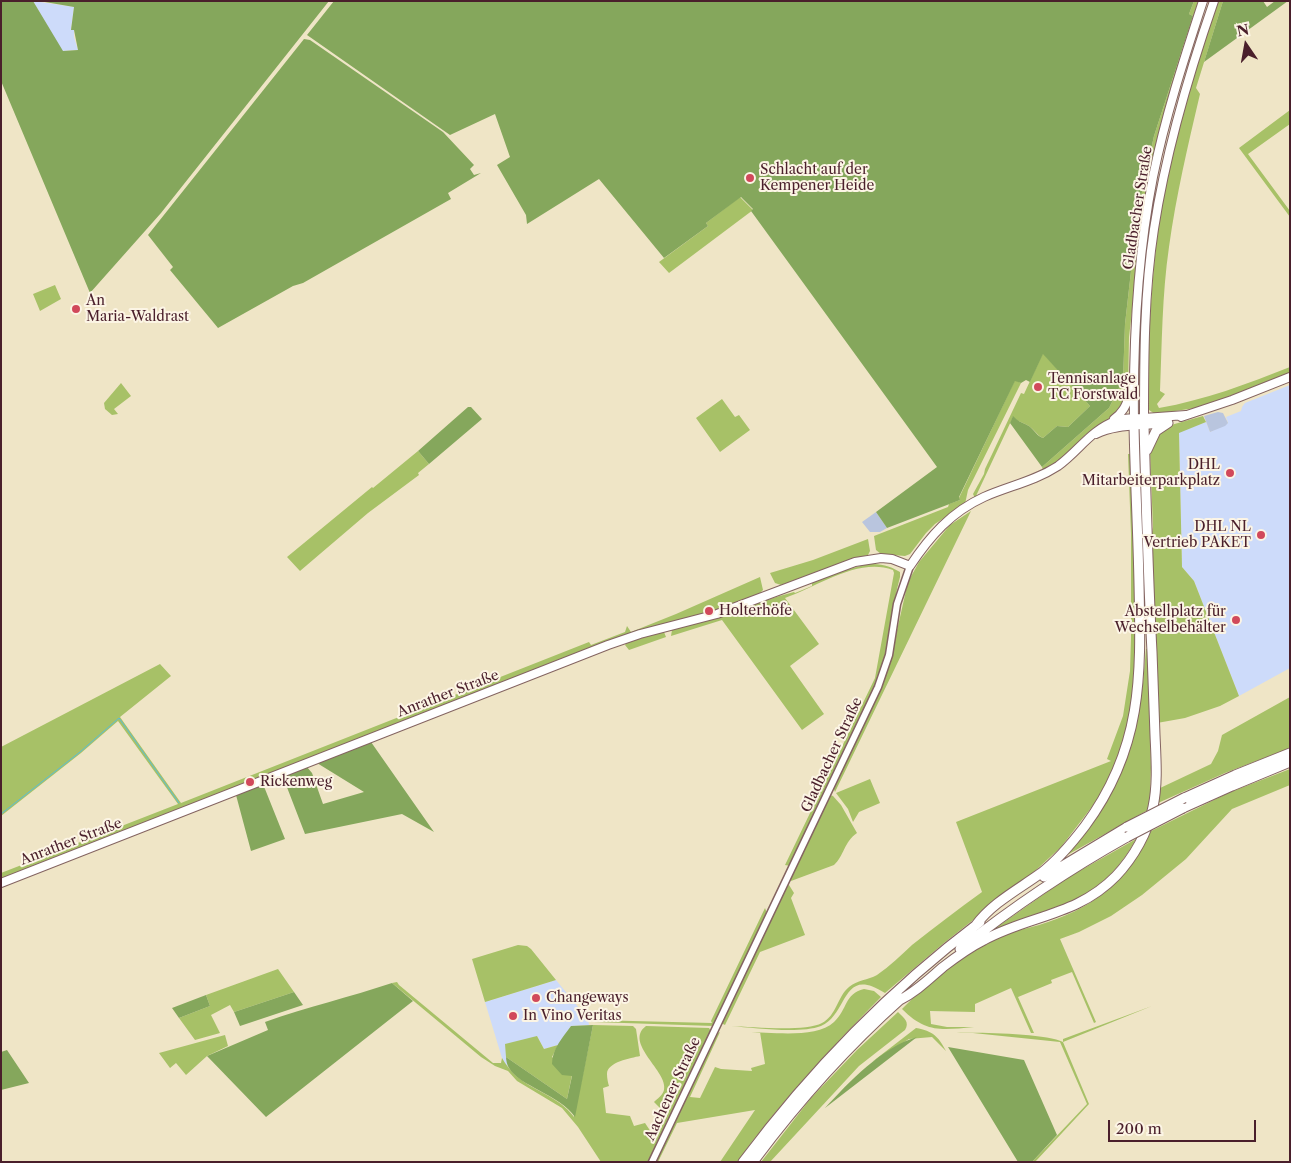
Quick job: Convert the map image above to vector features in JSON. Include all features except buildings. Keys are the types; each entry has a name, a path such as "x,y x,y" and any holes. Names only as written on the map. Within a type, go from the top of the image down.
{"highway":[{"path":"898,1001 914,992 957,957 985,939 1008,929 1068,909 1094,894 1120,871 1134,853 1143,835 1154,804 1156,763 1144,421"},
{"path":"976,925 988,911 1051,865 1070,845 1105,795 1118,770 1128,743 1137,704 1140,659 1134,422"},
{"path":"1145,457 1156,431 1168,423"},
{"path":"743,1162 796,1095 860,1026 916,974 976,925 1046,875 1127,832 1184,798 1235,775 1290,754"},
{"path":"753,1162 816,1085 860,1038 898,1001 945,960 1005,914 1127,832 1290,762"}],"main road":[{"name":"Gladbacher Straße","path":"1134,422 1138,291 1144,232 1153,177 1170,106 1203,1"},
{"name":"Gladbacher Straße","path":"1144,421 1149,276 1154,231 1163,179 1176,124 1196,54 1214,1"},
{"path":"1144,421 1168,423 1290,377"},
{"path":"1080,445 1120,415 1128,404 1135,383"},
{"path":"1080,445 1100,433 1134,422 1186,415"},
{"path":"1104,426 1120,419 1134,422"},
{"name":"Gladbacher Straße","path":"910,566 938,528 967,506 1046,473 1065,460 1080,445"},
{"name":"Anrather Straße","path":"1,883 608,645 725,611 855,562 881,558 892,559 910,566"}],"street":[{"name":"Gladbacher Straße","path":"717,1026 878,687 889,655 897,604 910,566"},
{"name":"Aachener Straße","path":"652,1162 717,1026"}],"shaded area":[{"path":"33,1 74,7 71,29 74,30 78,50 62,51"},
{"path":"1290,385 1290,668 1239,696 1194,581 1182,567 1179,432 1206,422 1210,432 1228,423 1226,417 1241,411 1245,403"},
{"path":"1218,412 1223,413 1228,423 1210,432 1204,416"},
{"path":"876,512 887,528 880,532 870,532 862,522"},
{"path":"556,980 588,1019 589,1025 571,1026 558,1045 544,1049 537,1036 506,1057 508,1068 502,1058 485,1002"}],"green space":[{"path":"1,1 33,1 63,51 78,50 74,30 71,30 74,7 39,1 329,1 161,213 90,293 1,81"},
{"path":"334,1 1194,1 1189,14 1193,16 1154,136 1143,186 1136,227 1125,324 1123,380 1109,408 1042,467 1010,423 1013,416 1043,438 1057,426 1068,427 1090,406 1043,354 1030,382 1026,380 1021,383 1015,381 959,497 960,500 887,528 876,512 937,467 751,211 753,209 741,197 706,223 708,226 664,258 599,179 527,224 526,215 497,165 510,157 495,114 450,135 307,35"},
{"path":"1194,1 1200,1 1144,207 1129,337 1128,391 1118,416 1085,435 1056,464 1044,471 975,498 973,494 1021,393 1024,394 1043,353 1090,406 1068,427 1057,426 1043,438 1029,426 1013,417 976,496 1043,470 1042,467 1109,408 1123,380 1125,324 1136,227 1143,186 1154,136 1193,16 1189,14"},
{"path":"1217,1 1223,1 1196,88 1200,94 1179,190 1169,247 1164,301 1160,391 1165,394 1157,404 1159,408 1193,401 1290,367 1290,374 1202,407 1155,414 1149,410 1147,400 1150,317 1161,207 1182,112"},
{"path":"1223,1 1263,1 1267,7 1275,1 1288,1 1204,62"},
{"path":"304,39 310,40 443,132 474,165 470,169 474,175 481,173 448,193 451,199 303,283 293,286 218,328 170,270 173,267 148,235"},
{"path":"1290,110 1290,124 1248,154 1290,211 1290,217 1239,148"},
{"path":"740,197 753,210 669,273 659,262 708,226 706,223"},
{"path":"55,285 61,299 40,311 33,294"},
{"path":"1015,380 1021,383 968,490 965,504 935,524 910,554 905,556 881,554 876,550 874,536 948,507 949,504 960,500 959,498"},
{"path":"121,383 131,396 114,409 118,414 112,415 105,409 104,403"},
{"path":"722,399 735,417 739,415 750,430 720,452 696,418"},
{"path":"468,407 471,407 482,419 429,464 418,451"},
{"path":"1203,416 1206,422 1179,433 1182,567 1194,581 1239,696 1220,706 1185,718 1157,723 1150,451 1159,434 1171,425"},
{"path":"418,451 429,464 418,473 419,475 368,513 300,571 287,557 372,487"},
{"path":"1128,454 1132,454 1137,582 1136,690 1123,742 1114,768 1101,795 1061,847 1035,871 944,943 885,993 871,986 860,985 853,988 830,1020 821,1026 812,1028 777,1030 731,1026 804,1027 814,1026 827,1020 849,987 877,975 955,911 982,892 956,822 1111,761 1107,759 1123,716 1130,671 1131,534"},
{"path":"971,511 835,792 833,787 890,661 908,582 919,562 950,525"},
{"path":"868,539 870,551 868,555 781,585 775,583 770,573 813,560"},
{"path":"868,564 885,565 900,572 884,661 872,692 790,866 785,865 875,678 893,570 880,567 866,567 852,570 785,598 819,644 790,666 824,714 802,730 722,620 671,636 672,630 779,596 795,593 812,586 812,583 823,576"},
{"path":"760,577 763,590 758,595 695,617 590,648 1,879 1,873 178,804 118,721 81,753 1,816 1,747 160,664 171,676 120,717 181,803 589,642 591,645 625,632 627,626 631,632"},
{"path":"664,632 666,637 629,650 625,645 627,642"},
{"path":"1146,649 1148,649 1151,768 1148,810 1060,859 1095,815 1139,710"},
{"path":"1290,697 1290,748 1225,773 1158,803 1158,789 1211,764 1218,751 1222,735"},
{"path":"371,742 434,832 402,814 305,834 283,777 307,767 312,773 323,804 364,792 317,763"},
{"path":"1290,769 1290,785 1232,809 1186,859 1142,895 1111,916 1060,939 1096,1022 1094,1023 1072,972 1051,980 1052,983 1018,997 1034,1033 1031,1033 1011,988 975,1004 975,1012 930,1011 931,1024 947,1027 974,1027 943,1029 927,1026 911,1017 902,1009 942,971 964,954 988,940 1057,919 1090,903 1118,881 1139,851 1147,833 1228,793"},
{"path":"870,779 880,803 859,812 853,822 848,809 836,793"},
{"path":"263,784 285,839 251,851 236,795"},
{"path":"830,795 841,805 857,833 849,841 834,865 791,881 790,879"},
{"path":"1136,839 1123,860 1108,877 1092,890 1057,908 993,930 1067,878"},
{"path":"789,885 794,893 791,898 805,935 760,952 725,1025 721,1023 786,886"},
{"path":"765,908 767,913 714,1026 594,1022 593,1020 712,1023 711,1021"},
{"path":"518,945 527,946 531,949 556,980 485,1002 472,959"},
{"path":"278,969 294,992 234,1012 230,1005 211,1015 220,1033 195,1040 179,1018 210,1006 206,995"},
{"path":"397,982 493,1063 501,1063 502,1058 512,1072 521,1080 561,1104 574,1117 593,1025 633,1026 636,1029 640,1056 620,1061 608,1070 609,1086 603,1088 606,1113 630,1116 634,1126 645,1123 655,1138 667,1115 654,1102 663,1092 664,1083 643,1049 640,1033 646,1026 709,1028 711,1031 649,1162 601,1162 578,1127 562,1108 517,1081 508,1071 495,1066 481,1057 392,983"},
{"path":"392,983 413,1001 266,1117 207,1056 268,1030 265,1022"},
{"path":"864,989 874,991 881,997 806,1076 770,1118 737,1162 720,1162 755,1110 677,1123 658,1162 655,1162 718,1033 720,1032 690,1097 700,1098 715,1067 752,1071 751,1068 765,1064 760,1032 805,1033 816,1031 834,1022 849,998 858,991"},
{"path":"294,992 303,1005 240,1026 234,1012"},
{"path":"206,995 210,1006 179,1018 172,1008"},
{"path":"1152,1006 1063,1042 1063,1039"},
{"path":"898,1012 907,1022 905,1030 859,1066 770,1162 761,1162 811,1098 857,1050"},
{"path":"593,1025 575,1117 560,1103 521,1080 508,1067 506,1057 567,1099 572,1076 562,1075 552,1064 554,1053 571,1026"},
{"path":"916,1028 934,1035 946,1051 932,1037 909,1039 872,1062"},
{"path":"973,1033 1026,1035 1063,1042 1089,1104 1035,1162 1032,1162 1087,1104 1060,1042"},
{"path":"225,1035 228,1046 207,1056 186,1075 176,1063 170,1068 159,1053"},
{"path":"537,1036 544,1049 558,1045 552,1057 572,1075 567,1099 506,1057 505,1044"},
{"path":"917,1037 825,1108 867,1066 891,1049"},
{"path":"948,1047 1024,1060 1057,1135 1032,1162 1018,1162"},
{"path":"7,1050 29,1083 1,1090 1,1052"}],"waterway":[{"path":"1,814 80,752 119,718 179,803"}],"place":[{"name":"Schlacht auf der Kempener Heide","path":"750,178"},
{"name":"An Maria-Waldrast","path":"76,309"},
{"name":"Tennisanlage TC Forstwald","path":"1038,387"},
{"name":"DHL Mitarbeiterparkplatz","path":"1230,473"},
{"name":"DHL NL Vertrieb PAKET","path":"1261,535"},
{"name":"Holterhöfe","path":"709,611"},
{"name":"Abstellplatz für Wechselbehälter","path":"1236,620"},
{"name":"Rickenweg","path":"250,782"},
{"name":"Changeways","path":"536,998"},
{"name":"In Vino Veritas","path":"513,1016"}]}
